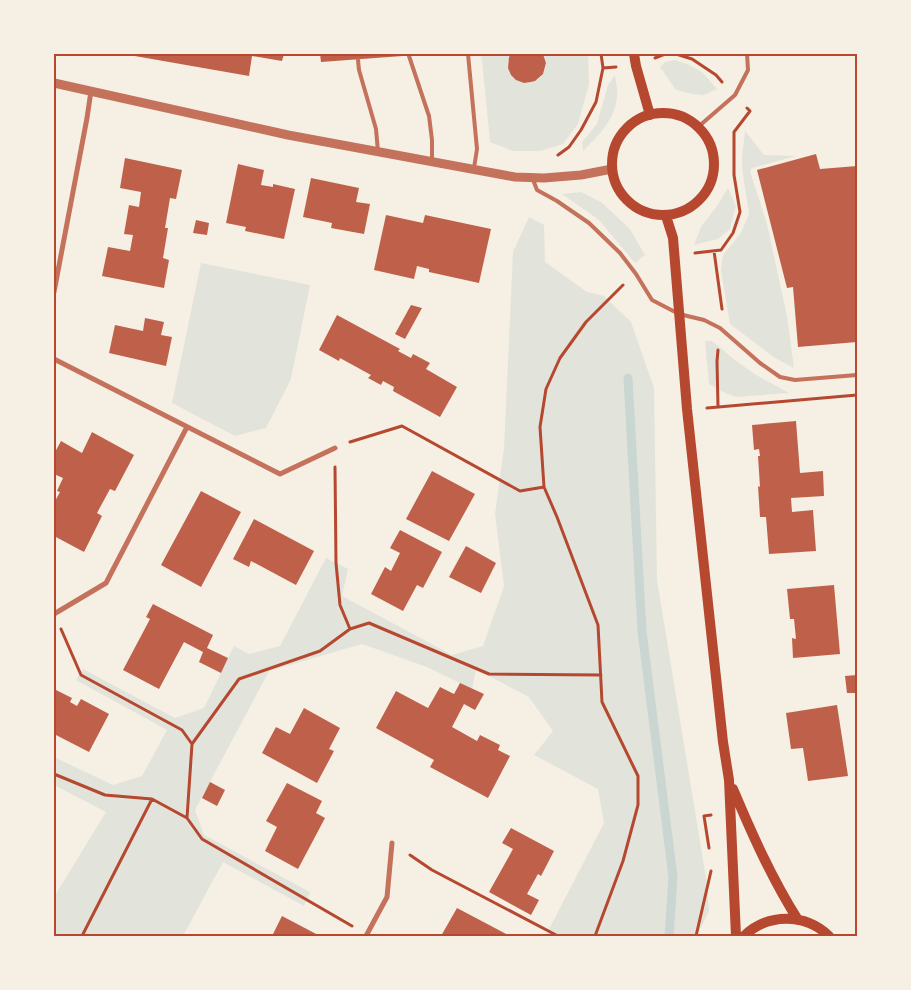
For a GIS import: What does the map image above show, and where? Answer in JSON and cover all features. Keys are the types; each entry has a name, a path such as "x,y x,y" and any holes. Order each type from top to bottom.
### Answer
{"main road":[{"path":"634,54 650,115"},
{"path":"663,113 676,115 698,127 707,138 712,150 714,163 713,176 701,199 690,208 666,216 640,211 621,194 615,182 612,157 620,135 639,119 663,113"},
{"path":"666,216 673,238 675,255 686,409 723,742 729,780 736,936"},
{"path":"729,780 764,858 798,920"},
{"path":"744,936 756,926 784,918 811,924 829,936"}],"street":[{"path":"54,83 288,135 515,177 544,178 581,175 612,169"},
{"path":"54,292 88,118 91,91"},
{"path":"54,359 280,474 334,448"},
{"path":"54,614 106,583 187,427"},
{"path":"367,935 388,897 392,843"}],"lane":[{"path":"468,54 477,149 474,169"},
{"path":"698,127 735,95 748,70 747,54"},
{"path":"409,56 429,116 432,162"},
{"path":"358,60 359,70 376,129 378,152"},
{"path":"532,177 537,190 589,223 620,253 652,300 679,314 704,320 720,328 760,363 780,377 795,380 857,375"}],"path":[{"path":"675,255 721,250 733,233 740,212 734,174 734,132 750,111 716,75 692,59 676,54"},
{"path":"556,157 569,148 596,102 603,68"},
{"path":"595,936 623,861 638,805 638,776 602,702 598,626 544,487 540,426 546,389 560,358 586,322 619,288 636,274"},
{"path":"686,409 857,396"},
{"path":"350,629 340,605 336,563 334,448 402,426 520,492 544,487"},
{"path":"54,614 81,675 182,730 192,744"},
{"path":"187,818 192,744 239,679 320,652 350,629 369,623 489,674 601,676"},
{"path":"54,774 105,795 152,799 187,818 202,839 367,935"},
{"path":"82,936 152,799"},
{"path":"392,843 432,870 558,936"}],"shaded area":[{"path":"480,54 511,54 508,62 509,71 518,80 527,83 539,78 545,70 546,61 543,54 588,54 589,84 578,124 563,144 540,151 513,151 490,142"},
{"path":"675,60 702,72 717,89 704,95 676,90 660,67 665,62"},
{"path":"615,75 617,95 613,114 594,140 583,151 582,142 597,124 608,85"},
{"path":"745,131 764,155 796,156 752,168 750,171 767,224 787,316 794,368 775,358 730,324 721,271 723,255 741,233 749,214 742,168"},
{"path":"728,188 736,206 730,229 718,239 694,245 701,227"},
{"path":"581,192 601,202 630,229 645,255 635,263 599,220 562,194"},
{"path":"529,217 544,225 545,262 587,292 604,296 631,322 654,388 657,580 707,884 709,911 699,931 694,936 546,935 604,823 598,789 534,755 553,731 529,697 476,669 472,689 427,667 362,644 269,671 195,810 204,835 310,892 304,906 223,862 183,936 54,936 54,897 106,812 54,785 54,757 113,785 142,776 167,730 76,680 83,669 175,718 204,708 234,646 249,654 280,646 326,558 348,569 342,596 452,655 483,646 504,586 495,514 504,448 513,252"},
{"path":"201,263 310,285 291,379 266,428 235,436 172,403"},
{"path":"705,341 712,341 756,375 789,393 736,397 709,384"}],"building":[{"path":"130,54 284,54 282,61 252,56 249,76"},
{"path":"320,54 416,54 416,55 321,62"},
{"path":"511,54 543,54 546,63 543,74 531,82 524,83 516,80 508,68"},
{"path":"816,154 820,169 857,166 857,342 798,347 793,287 787,288 757,170"},
{"path":"125,158 182,170 176,199 170,198 165,228 168,228 163,258 169,260 164,288 102,276 108,247 130,251 133,235 124,234 129,205 139,207 141,192 120,188"},
{"path":"238,164 264,170 261,185 273,187 273,184 295,189 284,239 245,231 246,227 226,223"},
{"path":"311,178 359,188 356,202 370,204 364,234 331,228 332,223 303,217"},
{"path":"386,215 423,223 425,215 491,229 479,283 429,272 429,269 417,266 414,279 374,270"},
{"path":"196,220 209,223 207,235 193,233"},
{"path":"411,305 422,308 405,339 395,334"},
{"path":"337,315 400,349 398,351 411,358 413,354 430,363 426,369 457,387 440,417 393,391 394,387 383,381 381,385 368,378 371,375 340,358 339,361 319,350"},
{"path":"145,318 164,322 161,335 172,337 166,366 109,353 115,325 143,331"},
{"path":"796,421 800,473 823,471 824,496 791,498 792,512 813,510 816,551 769,554 766,517 760,517 758,456 760,456 759,449 754,450 752,425"},
{"path":"92,432 134,455 115,491 110,489 97,513 102,516 84,552 54,536 54,503 60,492 57,491 63,478 54,474 54,454 61,441 82,453"},
{"path":"432,471 475,494 449,541 406,519"},
{"path":"201,491 241,512 201,587 161,565"},
{"path":"254,519 314,551 296,585 251,561 249,567 233,559"},
{"path":"400,530 442,552 423,588 417,585 403,611 371,594 385,567 391,571 400,553 390,548"},
{"path":"466,546 496,563 481,593 449,577"},
{"path":"834,585 840,654 793,658 792,638 796,639 794,619 790,619 787,589"},
{"path":"153,604 213,635 207,648 228,658 221,673 199,662 203,652 184,642 159,689 123,670 150,619 146,617"},
{"path":"857,675 857,693 847,693 845,676"},
{"path":"460,683 484,694 475,710 464,704 452,727 477,741 480,735 500,745 498,750 510,756 488,798 430,767 434,760 376,728 396,691 428,708 440,687 454,694"},
{"path":"54,689 72,698 70,702 77,706 81,699 109,714 89,752 54,734"},
{"path":"837,705 848,776 808,781 803,748 791,749 786,713"},
{"path":"304,708 340,728 329,749 334,751 317,783 262,753 276,727 290,734"},
{"path":"210,782 225,790 217,806 202,798"},
{"path":"287,783 322,801 316,813 325,818 298,869 265,851 277,827 266,821"},
{"path":"511,828 554,851 541,876 538,874 527,894 539,900 531,915 489,892 513,849 502,843"},
{"path":"457,908 510,936 441,936"},
{"path":"282,916 320,936 272,936"}],"waterway":[{"path":"628,378 642,631 673,877 669,936"}]}
